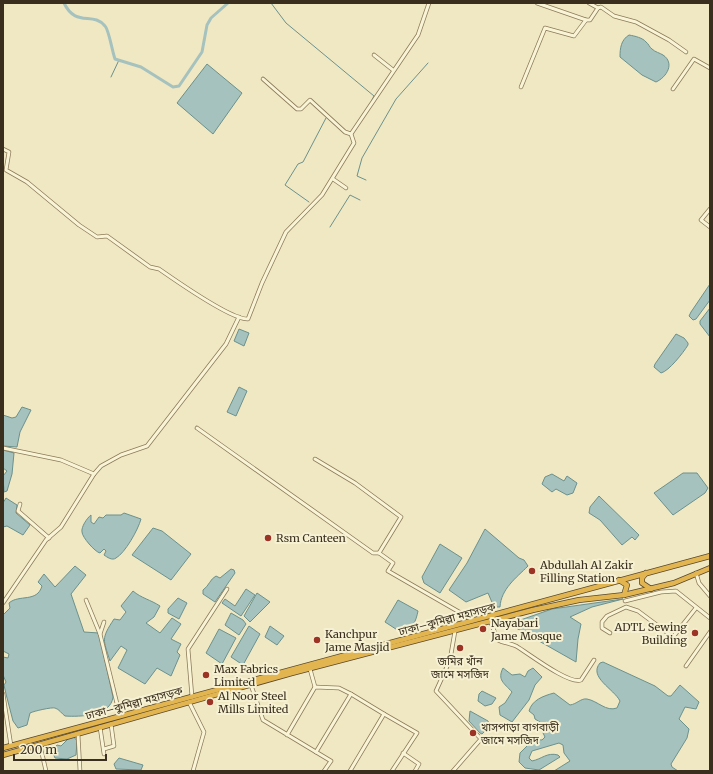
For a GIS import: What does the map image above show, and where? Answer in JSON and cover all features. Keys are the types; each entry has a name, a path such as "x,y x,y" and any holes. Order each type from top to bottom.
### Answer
{"highway":[{"name":"ঢাকা–কুমিল্লা মহাসড়ক","path":"3,748 291,672 710,556"},
{"name":"ঢাকা–কুমিল্লা মহাসড়ক","path":"3,755 251,685 291,672 310,669 579,600 624,595 651,589 674,583 710,568"},
{"path":"646,573 642,578 642,583 651,589"},
{"path":"619,580 624,582 627,586 624,595"}],"street":[{"path":"351,134 418,35 429,3"},
{"path":"537,3 586,20"},
{"path":"589,3 598,8 601,7 614,16 636,22 670,40 686,52"},
{"path":"521,88 545,28 574,36 586,20 590,20 598,8"},
{"path":"374,55 393,70"},
{"path":"673,89 694,59 710,68"},
{"path":"263,79 297,109 301,109 310,100 345,132 351,134"},
{"path":"3,149 9,152 6,170 27,182 79,225 97,237 107,236 150,267 160,269 187,287 239,317 248,319 262,283 286,232 322,195 333,179 354,143 351,134"},
{"path":"333,179 346,188"},
{"path":"710,209 701,220 710,227"},
{"path":"3,603 37,552 61,527 94,474 101,466 121,455 147,446 226,344 239,317"},
{"path":"197,428 373,553 379,553 393,563 388,571 474,621"},
{"path":"3,448 61,460 94,474"},
{"path":"315,459 355,483 401,517 379,553"},
{"path":"20,504 18,511 49,538"},
{"path":"696,573 699,583 710,596"},
{"path":"192,697 188,650 226,589"},
{"path":"625,601 661,592 676,592 710,618"},
{"path":"86,600 100,634 120,716"},
{"path":"610,633 602,628 602,622 607,616 626,606 638,611 673,637 696,608"},
{"path":"100,634 104,622"},
{"path":"490,622 498,640 513,645 542,664 575,680 582,680 594,660"},
{"path":"453,771 481,739 436,691 450,660 455,631"},
{"path":"686,666 710,632"},
{"path":"287,735 315,687 310,669"},
{"path":"251,685 263,720 331,761 324,771"},
{"path":"315,687 340,688 417,733 392,771"},
{"path":"3,694 11,746"},
{"path":"316,752 351,694"},
{"path":"189,702 204,732 193,771"},
{"path":"350,771 384,714"},
{"path":"104,749 114,746 111,724"},
{"path":"100,727 104,754"},
{"path":"78,734 80,771"},
{"path":"40,745 46,771"},
{"path":"403,753 419,764 415,771"}],"water":[{"path":"629,35 643,39 653,50 667,58 669,62 668,70 660,80 656,82 642,75 620,57 620,50 624,39"},
{"path":"207,64 242,93 213,134 177,103"},
{"path":"710,284 710,300 696,319 693,320 689,316"},
{"path":"710,308 710,337 700,324 700,321"},
{"path":"239,329 249,333 244,346 234,341"},
{"path":"676,334 684,338 688,345 672,365 661,373 654,367 655,364"},
{"path":"239,387 247,391 236,416 227,412"},
{"path":"22,407 31,410 20,432 17,447 3,446 3,415 12,418 16,417"},
{"path":"3,450 14,453 12,474 7,491 4,492 3,476 7,471 3,468"},
{"path":"683,473 697,473 708,488 705,493 673,515 654,493"},
{"path":"552,474 564,481 567,476 577,483 573,493 567,495 556,489 552,492 542,484 545,477"},
{"path":"599,496 639,535 635,540 632,537 622,545 600,520 589,513 590,507"},
{"path":"6,498 17,505 16,513 30,525 23,535 7,526 3,527 3,503"},
{"path":"124,513 141,519 127,546 120,555 114,559 111,559 104,555 106,551 104,549 100,553 86,541 82,528 86,520 91,515 91,522 94,524 99,517 103,518 106,515 121,515"},
{"path":"153,528 162,531 191,554 171,580 132,555"},
{"path":"485,529 519,558 524,560 528,566 506,589 500,607 494,607 488,593 466,602 449,590 467,563"},
{"path":"440,544 462,558 440,593 424,583 422,577"},
{"path":"75,566 86,575 71,594 84,632 99,633 113,697 111,703 101,712 79,716 65,716 55,708 35,711 30,713 27,725 18,728 13,721 4,685 6,682 3,675 3,657 8,658 9,654 3,651 3,615 10,608 9,603 13,600 36,595 40,591 42,586 38,582 44,574 55,587"},
{"path":"231,569 234,570 235,573 215,602 203,594 203,590 214,577 216,576 220,578"},
{"path":"246,589 255,595 241,616 222,603 225,599 235,606"},
{"path":"133,591 160,606 154,617 146,623 160,633 172,618 181,624 171,639 181,644 177,652 180,655 171,676 157,668 145,684 118,668 127,650 121,646 110,661 104,639 114,619 120,620 126,612 121,606"},
{"path":"257,593 270,602 250,622 244,616"},
{"path":"178,598 187,603 179,619 168,613 168,609"},
{"path":"623,599 592,607 570,617 581,624 576,662 509,624 552,609"},
{"path":"398,600 418,611 413,624 409,629 402,633 385,622"},
{"path":"231,613 243,620 246,624 239,635 225,625"},
{"path":"249,626 260,634 243,665 231,657"},
{"path":"270,626 284,636 277,645 265,637"},
{"path":"219,629 236,638 222,664 206,653"},
{"path":"603,662 655,686 668,696 671,696 680,685 699,702 696,709 685,707 679,719 689,729 687,738 671,764 672,767 678,771 554,771 570,761 564,753 563,745 559,743 532,751 529,758 532,761 551,754 558,755 560,757 539,770 525,768 519,762 520,753 534,739 542,740 545,737 542,731 543,724 535,719 534,715 529,711 530,707 538,699 554,693 570,705 583,699 587,699 609,709 617,708 620,701 617,696 603,683 597,673 597,668 600,663"},
{"path":"503,668 512,675 520,674 525,677 528,671 533,668 542,677 535,685 529,700 512,722 500,715 499,707 505,703 512,692 502,681 501,672"},
{"path":"482,691 496,698 492,704 485,706 478,701 479,694"},
{"path":"470,711 488,721 490,726 482,734 469,721"},
{"path":"70,737 74,737 77,741 76,755 67,759 55,758 52,751 57,745 61,746"},
{"path":"119,758 143,765 141,770 116,769 114,764"}],"waterway":[{"path":"64,3 69,11 74,15 95,20 105,26 115,59 141,67 173,87 179,86 202,52 207,25 211,18 228,3"},
{"path":"271,3 286,23 374,96 372,100"},
{"path":"111,77 119,60"},
{"path":"366,180 357,176 362,158 396,99 428,63"},
{"path":"309,202 285,185 298,164 303,162 326,118"},
{"path":"330,227 350,195 360,200"}],"place":[{"name":"Rsm Canteen","path":"268,538"},
{"name":"Abdullah Al Zakir Filling Station","path":"532,571"},
{"name":"Nayabari Jame Mosque","path":"483,629"},
{"name":"ADTL Sewing Building","path":"695,633"},
{"name":"Kanchpur Jame Masjid","path":"317,640"},
{"name":"জমির খাঁন জামে মসজিদ","path":"460,648"},
{"name":"Max Fabrics Limited","path":"206,675"},
{"name":"Al Noor Steel Mills Limited","path":"210,702"},
{"name":"খাসপাড়া বাগবাড়ী জামে মসজিদ","path":"473,733"}]}
